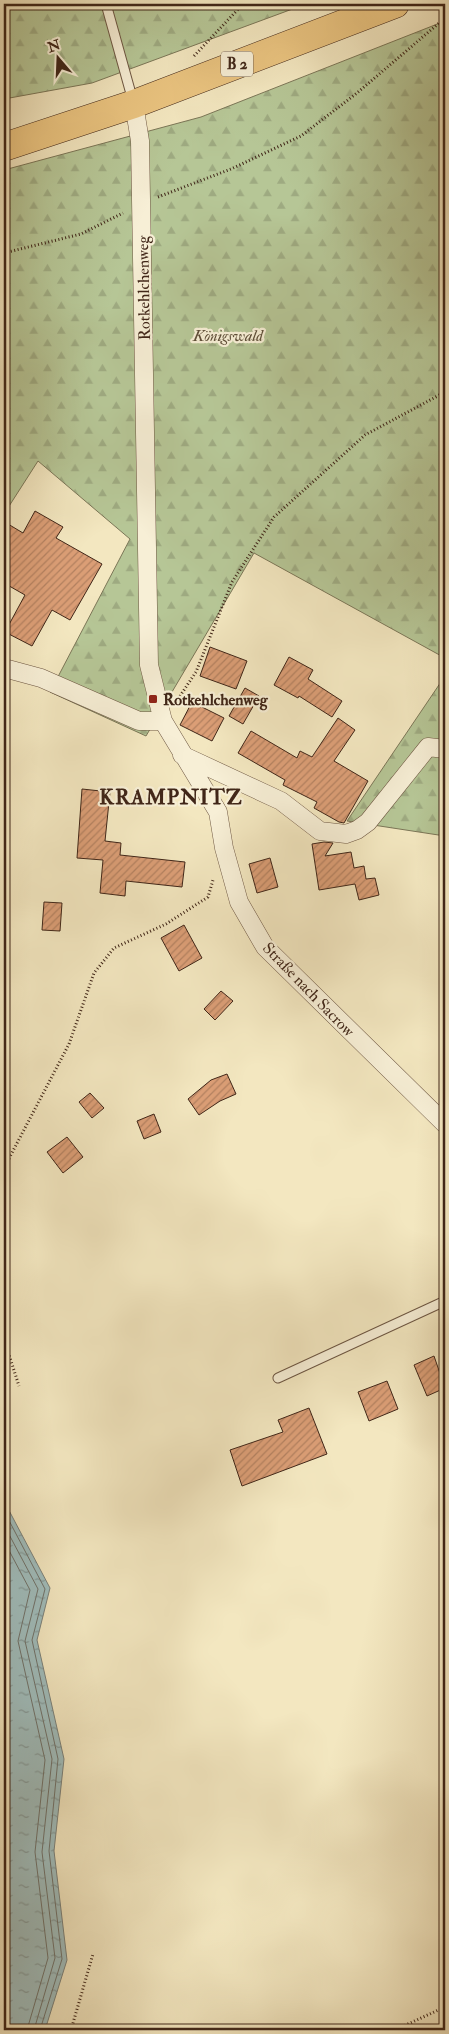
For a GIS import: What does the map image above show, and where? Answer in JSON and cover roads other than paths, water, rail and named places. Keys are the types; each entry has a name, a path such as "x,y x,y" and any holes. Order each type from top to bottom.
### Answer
{"main road":[{"name":"B 2","path":"4,148 134,104 395,4"}],"street":[{"name":"Rotkehlchenweg","path":"134,104 140,141 142,203 149,665 163,721"},
{"path":"4,668 41,678 138,721 163,721"},
{"name":"Straße nach Sacrow","path":"163,721 218,812 224,848 238,902 265,947 445,1124"},
{"path":"182,755 281,801 320,831 346,834 358,830 368,822 428,747 445,749"}],"lane":[{"path":"106,4 134,104"},
{"path":"278,1378 445,1301"}],"water":[{"path":"4,1501 50,1588 37,1640 64,1759 54,1851 67,1960 45,2030 4,2030"}],"place":[{"name":"Rotkehlchenweg","path":"153,699"}],"district":[{"name":"KRAMPNITZ","path":"171,797"}],"park label":[{"name":"Königswald","path":"228,335"}]}
